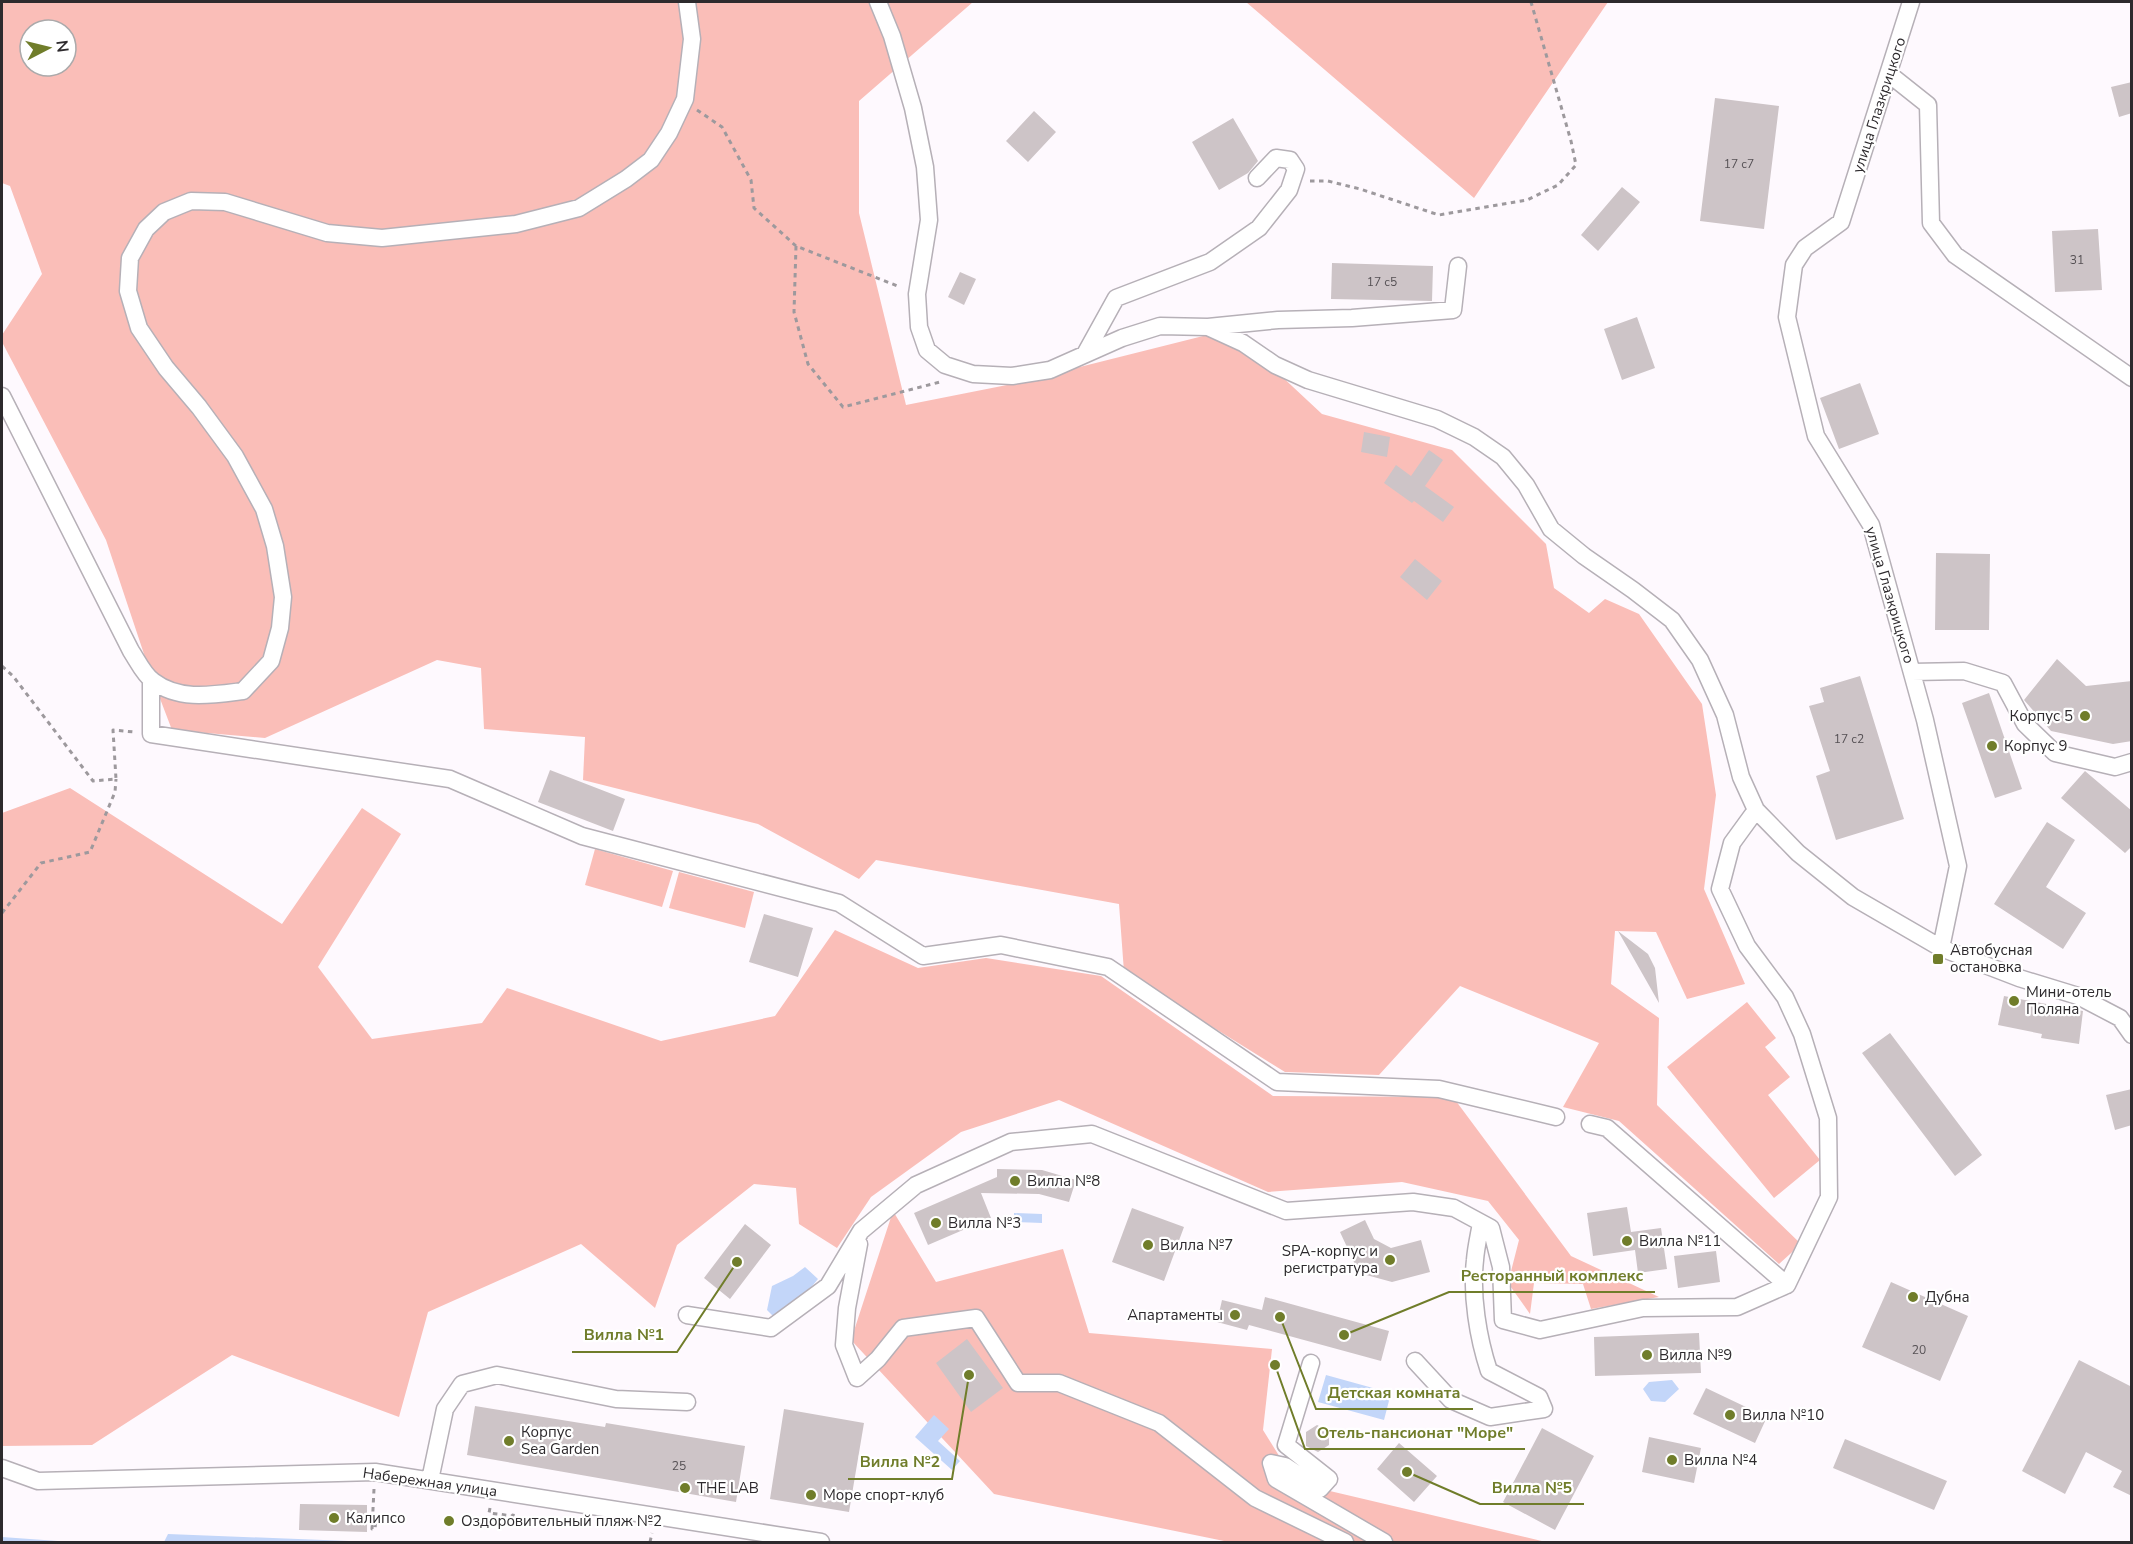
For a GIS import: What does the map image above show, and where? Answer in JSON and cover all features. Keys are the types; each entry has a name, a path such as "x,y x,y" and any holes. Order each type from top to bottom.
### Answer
{"street":[{"path":"2,396 131,651 151,681 174,692 204,696 243,692 271,661 280,628 283,597 275,546 264,509 235,456 199,407 166,368 139,328 128,291 130,258 146,229 164,212 190,201 225,202 327,232 382,238 516,224 579,208 626,179 651,160 669,133 685,99 692,39 687,2"},
{"path":"878,2 892,36 913,108 925,167 929,220 917,294 919,327 927,350 945,365 973,374 1012,376 1050,370 1122,338 1160,326 1208,327 1278,320 1352,318 1453,310 1458,266"},
{"name":"улица Глазкрицкого","path":"1911,2 1841,222 1805,248 1794,265 1787,317 1816,436 1871,525 1925,720 1958,866 1941,948"},
{"path":"1889,74 1928,105 1931,223 1955,255 2132,378"},
{"path":"1085,354 1116,298 1210,262 1259,228 1289,190 1296,169 1290,160 1276,158 1257,178"},
{"path":"1208,327 1243,343 1275,365 1308,380 1437,419 1474,437 1503,458 1526,485 1551,529 1672,620 1700,660 1721,706 1741,777 1756,810 1798,853 1853,897 1941,948 2019,978 2078,996 2120,1018 2132,1035"},
{"path":"1912,672 1964,671 2003,683 2025,724 2055,753 2115,767 2132,762"},
{"path":"151,681 151,734 450,779 582,836 839,903 923,956 1001,945 1108,968 1277,1082 1439,1089 1557,1117"},
{"path":"687,1315 771,1328 828,1286 861,1231 916,1185 1011,1142 1092,1134 1286,1211 1413,1202 1454,1208 1491,1228 1501,1267 1503,1320 1540,1330 1644,1308 1737,1307 1787,1285 1829,1197 1828,1118 1802,1034 1785,997 1747,946 1720,889 1732,843 1756,810"},
{"path":"1590,1124 1607,1128 1787,1285"},
{"path":"1415,1361 1451,1400 1490,1417 1544,1409 1539,1397 1489,1371 1481,1346 1476,1307 1475,1261 1481,1223"},
{"path":"861,1231 847,1308 844,1345 857,1378 878,1359 903,1328 976,1318 1018,1383 1059,1383 1159,1423 1255,1498 1345,1542"},
{"path":"1311,1363 1286,1445 1329,1479 1320,1489 1285,1467 1271,1464 1276,1479 1384,1542"},
{"path":"430,1480 445,1409 462,1384 497,1375 616,1399 687,1402"},
{"name":"Набережная улица","path":"2,1468 38,1481 375,1472 821,1542"},
{"path":"2,1477 38,1481"}],"path":[{"path":"1329,181 1439,214 1527,200 1558,185 1576,165 1531,2"},
{"path":"685,99 722,127 751,180 754,208 796,246 917,294"},
{"path":"796,246 794,312 808,364 843,406 941,382"},
{"path":"2,666 13,676 93,781 116,779"},
{"path":"2,913 41,863 90,852 115,792 113,730 151,734"},
{"path":"375,1472 372,1529 375,1529 376,1517"}],"shaded area":[{"path":"2,2 973,2 859,101 859,213 906,405 1012,384 1231,329 1322,414 1452,450 1546,544 1554,588 1589,613 1605,599 1639,614 1702,704 1716,795 1704,889 1745,984 1687,999 1656,932 1615,931 1611,984 1659,1018 1657,1105 1801,1244 1779,1264 1619,1121 1563,1107 1599,1043 1460,986 1379,1075 1285,1072 1124,972 1119,904 876,860 859,879 758,824 583,780 585,737 484,729 481,668 437,660 265,738 172,730 106,540 2,342 2,335 42,274 10,186 2,183"},
{"path":"1246,2 1608,2 1474,198"},
{"path":"70,788 282,924 362,808 401,834 318,967 372,1039 482,1023 507,988 661,1041 775,1016 835,930 918,968 986,958 1101,976 1273,1096 1453,1097 1571,1256 1659,1297 1591,1309 1583,1284 1534,1283 1530,1314 1508,1283 1519,1240 1488,1201 1402,1182 1268,1192 1059,1100 961,1132 871,1197 837,1248 799,1224 796,1188 754,1184 677,1245 655,1308 581,1244 428,1312 399,1417 232,1355 92,1445 2,1446 2,813"},
{"path":"595,849 673,871 662,907 585,885"},
{"path":"679,872 754,892 745,928 669,908"},
{"path":"1747,1002 1776,1038 1765,1047 1790,1077 1768,1095 1820,1160 1774,1198 1667,1067"},
{"path":"893,1211 936,1282 1063,1249 1089,1333 1272,1349 1263,1430 1296,1483 1546,1542 1229,1542 994,1494 851,1340"}],"water":[{"path":"1014,1213 1042,1214 1042,1223 1014,1222"},
{"path":"805,1267 818,1279 789,1314 774,1317 767,1310 772,1286 793,1276"},
{"path":"1326,1375 1391,1393 1384,1420 1318,1402"},
{"path":"1672,1380 1679,1389 1665,1402 1651,1401 1643,1389 1649,1382"},
{"path":"934,1415 949,1429 938,1441 960,1461 952,1470 915,1437"},
{"path":"168,1534 374,1542 164,1542"},
{"path":"2,1537 58,1541 59,1542 2,1542"}],"building":[{"path":"2132,82 2132,113 2119,117 2111,87"},
{"path":"1715,98 1779,106 1764,229 1700,221"},
{"path":"1034,111 1056,132 1028,162 1006,141"},
{"path":"1233,118 1258,161 1248,173 1219,190 1192,142"},
{"path":"1622,187 1640,202 1598,251 1581,235"},
{"path":"2098,229 2102,290 2055,292 2052,231"},
{"path":"1332,263 1433,266 1432,301 1331,299"},
{"path":"960,272 976,279 964,305 948,297"},
{"path":"1637,317 1655,368 1622,380 1604,329"},
{"path":"1860,383 1879,434 1839,449 1820,398"},
{"path":"1364,432 1390,437 1387,457 1361,452"},
{"path":"1429,450 1443,460 1425,486 1454,507 1443,522 1384,483 1396,465 1411,476"},
{"path":"1936,553 1990,554 1989,630 1935,630"},
{"path":"1415,559 1442,581 1427,600 1400,577"},
{"name":"Корпус 5","path":"2057,659 2086,686 2132,681 2132,741 2113,744 2051,731 2024,700"},
{"path":"1860,676 1904,819 1836,840 1816,776 1830,771 1809,706 1824,702 1820,688"},
{"name":"Корпус 9","path":"1989,693 2022,789 1995,798 1962,703"},
{"path":"550,770 625,799 613,831 538,802"},
{"path":"2085,771 2132,811 2132,846 2125,853 2061,798"},
{"path":"2047,822 2075,840 2046,887 2086,913 2063,949 1994,904"},
{"path":"764,914 813,928 798,977 749,962"},
{"path":"1618,931 1648,954 1655,968 1659,1003"},
{"path":"2004,996 2083,1011 2079,1044 2041,1038 2042,1034 1998,1025"},
{"path":"1890,1033 1982,1155 1955,1176 1862,1053"},
{"path":"2132,1089 2132,1125 2115,1130 2106,1095"},
{"path":"997,1169 1042,1170 1076,1180 1069,1202 1039,1194 981,1193 991,1218 928,1245 914,1213 997,1177"},
{"name":"Вилла №11","path":"1627,1207 1631,1232 1661,1228 1667,1269 1638,1273 1635,1250 1593,1256 1587,1213"},
{"name":"Вилла №7","path":"1132,1208 1184,1227 1164,1281 1112,1262"},
{"name":"SPA-корпус и регистратура","path":"1365,1220 1374,1239 1391,1248 1421,1240 1430,1272 1392,1282 1359,1273 1340,1232"},
{"path":"745,1224 771,1245 730,1299 704,1278"},
{"path":"1716,1251 1720,1282 1678,1288 1674,1256"},
{"path":"1891,1282 1968,1316 1940,1381 1862,1347"},
{"path":"1265,1297 1389,1331 1381,1361 1249,1325 1247,1330 1217,1322 1222,1300 1262,1310"},
{"name":"Вилла №9","path":"1699,1333 1701,1373 1595,1376 1594,1337"},
{"path":"967,1339 1003,1388 971,1412 936,1363"},
{"path":"2079,1360 2132,1387 2132,1496 2113,1487 2122,1471 2086,1452 2065,1494 2022,1471"},
{"name":"Вилла №10","path":"1706,1388 1767,1417 1755,1443 1693,1414"},
{"path":"475,1406 605,1427 606,1423 745,1446 736,1502 467,1455"},
{"path":"784,1409 864,1423 849,1512 770,1499"},
{"path":"1317,1425 1329,1431 1329,1445 1318,1452 1306,1446 1306,1432"},
{"path":"1542,1428 1594,1456 1555,1530 1503,1502"},
{"name":"Вилла №4","path":"1649,1437 1701,1448 1694,1483 1642,1472"},
{"path":"1845,1439 1947,1481 1934,1510 1833,1468"},
{"path":"1399,1443 1437,1476 1414,1502 1377,1469"},
{"path":"300,1504 367,1505 367,1532 299,1530"}],"place":[{"name":"Корпус 5","path":"2085,716"},
{"name":"Корпус 9","path":"1992,746"},
{"name":"Автобусная остановка","path":"1938,959"},
{"name":"Мини-отель Поляна","path":"2014,1001"},
{"name":"Вилла №8","path":"1015,1181"},
{"name":"Вилла №3","path":"936,1223"},
{"name":"Вилла №11","path":"1627,1241"},
{"name":"Вилла №7","path":"1148,1245"},
{"name":"SPA-корпус и регистратура","path":"1390,1260"},
{"name":"Вилла №1","path":"737,1262"},
{"name":"Дубна","path":"1913,1297"},
{"name":"Апартаменты","path":"1235,1315"},
{"name":"Детская комната","path":"1280,1317"},
{"name":"Ресторанный комплекс","path":"1344,1335"},
{"name":"Вилла №9","path":"1647,1355"},
{"name":"Отель-пансионат \"Море\"","path":"1275,1365"},
{"name":"Вилла №2","path":"969,1375"},
{"name":"Вилла №10","path":"1730,1415"},
{"name":"Корпус Sea Garden","path":"509,1441"},
{"name":"Вилла №4","path":"1672,1460"},
{"name":"Вилла №5","path":"1407,1472"},
{"name":"THE LAB","path":"685,1488"},
{"name":"Море спорт-клуб","path":"811,1495"},
{"name":"Калипсо","path":"334,1518"},
{"name":"Оздоровительный пляж №2","path":"449,1521"}]}
